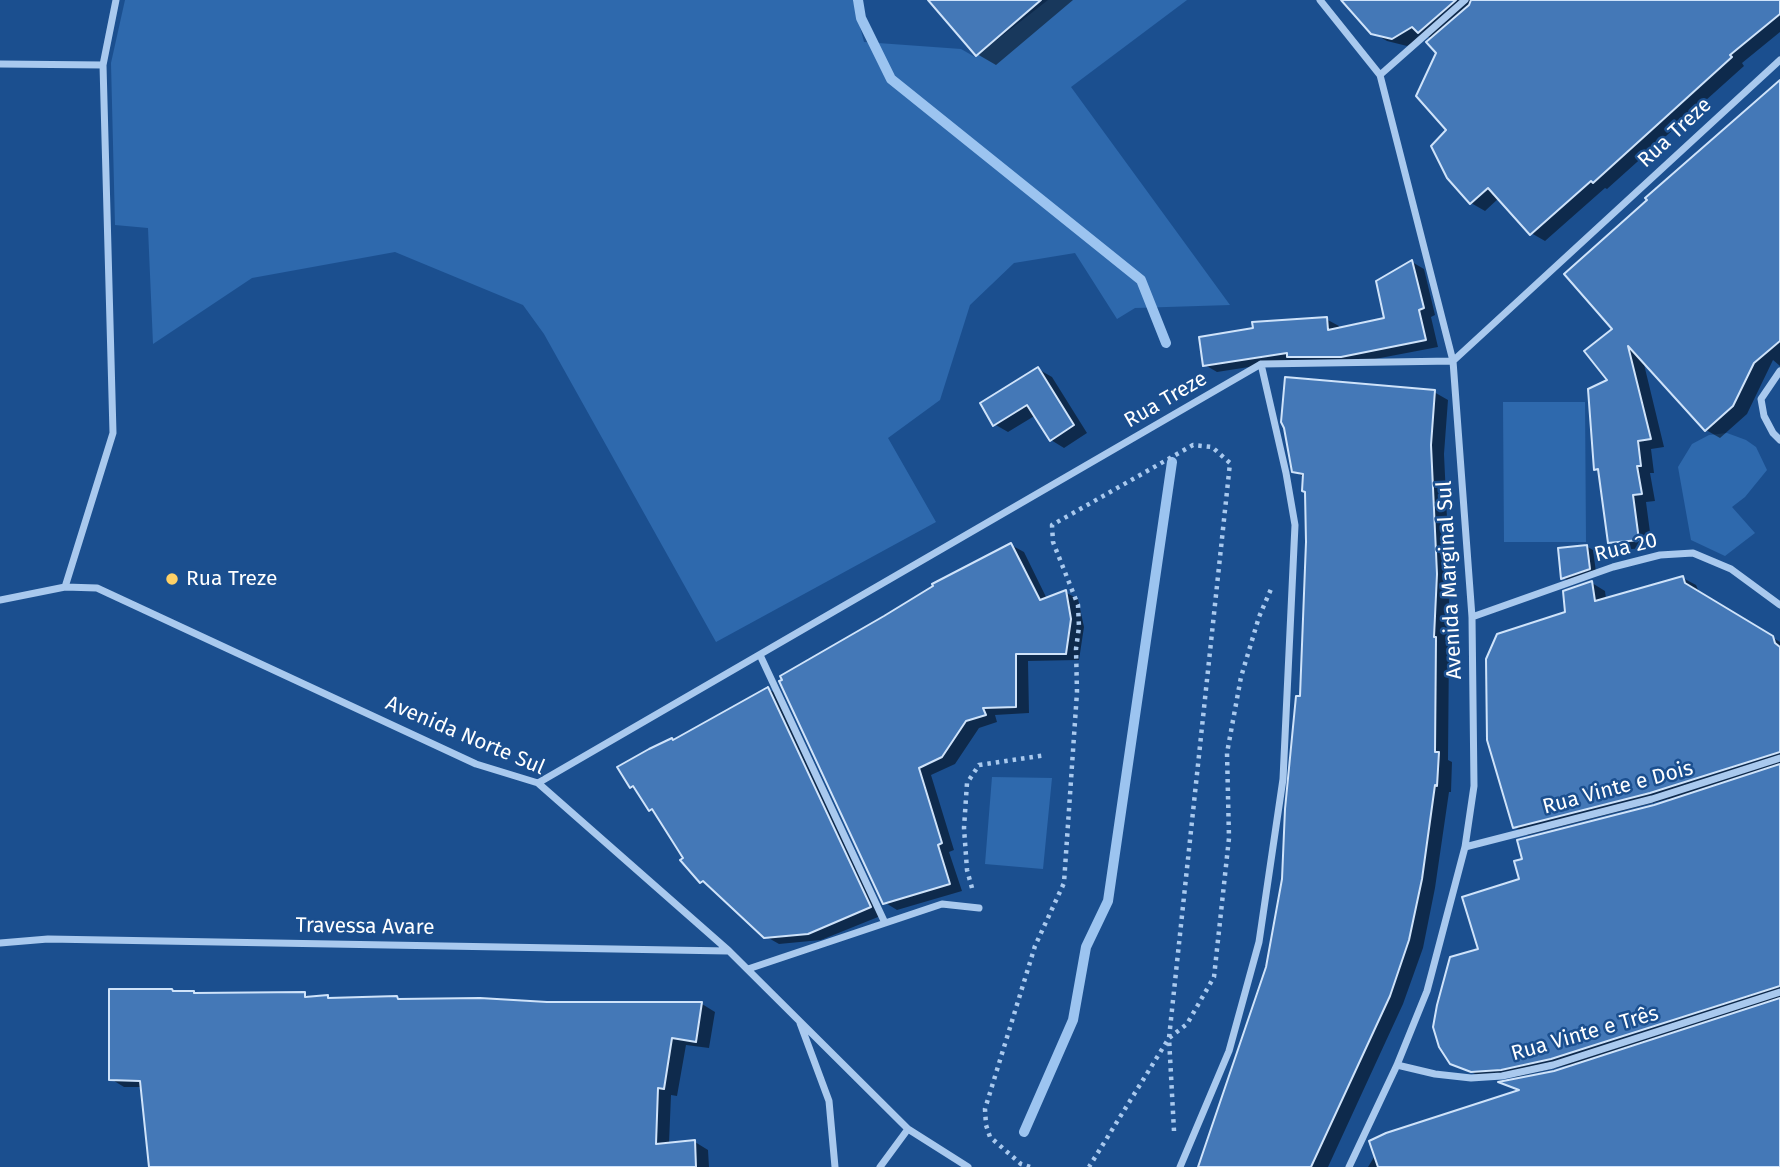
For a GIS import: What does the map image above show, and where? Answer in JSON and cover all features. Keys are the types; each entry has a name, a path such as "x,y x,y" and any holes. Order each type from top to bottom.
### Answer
{"street":[{"path":"65,587 113,433 103,65 116,0"},
{"name":"Avenida Marginal Sul","path":"1320,0 1380,75 1453,361 1472,617 1474,786 1465,847 1427,991 1349,1167"},
{"path":"1380,75 1465,0"},
{"name":"Rua Treze","path":"538,783 1261,365 1453,361 1780,60"},
{"path":"0,64 103,65"},
{"path":"1181,1167 1229,1051 1259,942 1283,779 1295,525 1281,448 1261,365"},
{"path":"1780,371 1761,399 1764,416 1780,440"},
{"name":"Rua 20","path":"1472,617 1613,567 1660,555 1693,553 1731,569 1780,605"},
{"name":"Avenida Norte Sul","path":"0,600 65,587 97,588 476,764 538,783 729,951 908,1129 968,1167"},
{"path":"760,655 885,923"},
{"name":"Rua Vinte e Dois","path":"1465,847 1652,799 1780,758"},
{"path":"748,969 942,904 979,908"},
{"name":"Travessa Avare","path":"0,943 48,940 729,951"},
{"name":"Rua Vinte e Três","path":"1396,1065 1471,1078 1502,1076 1553,1065 1780,992"},
{"path":"799,1019 829,1101 835,1167"},
{"path":"880,1167 908,1129"}],"path":[{"path":"1030,1167 1021,1164 990,1137 985,1109 1035,946 1064,883 1079,627 1078,605 1053,542 1052,525 1193,445 1212,447 1230,463 1169,1038 1174,1141"},
{"path":"1089,1167 1169,1038 1187,1024 1214,977 1229,838 1227,753 1241,677 1259,617 1274,583"},
{"path":"979,908 967,870 964,828 967,783 979,765 1046,755"}],"shaded area":[{"path":"125,0 853,0 864,42 961,49 975,57 1048,0 1187,0 1071,87 1230,305 1135,308 1117,319 1075,253 1014,263 970,305 940,400 888,438 936,522 716,642 544,334 523,305 395,252 252,278 153,344 148,228 115,225 111,63"},
{"path":"1503,402 1585,402 1586,542 1504,542"},
{"path":"1727,433 1756,447 1767,470 1745,497 1732,507 1755,533 1725,556 1691,540 1678,467 1692,444 1709,435"},
{"path":"992,777 1052,778 1043,869 985,864"}],"building":[{"path":"928,0 1041,0 976,56"},
{"path":"1341,0 1456,0 1418,33 1412,27 1392,39 1371,34"},
{"path":"1471,0 1780,0 1780,14 1730,55 1732,57 1593,183 1591,181 1530,235 1488,188 1470,204 1447,178 1431,146 1446,130 1416,96 1436,53 1426,42 1469,5"},
{"path":"1780,80 1780,341 1754,363 1733,406 1705,431 1628,346 1651,439 1638,441 1641,466 1637,466 1642,494 1633,495 1639,540 1608,543 1598,469 1594,470 1588,389 1607,380 1584,351 1612,329 1564,274 1647,200 1645,198"},
{"path":"1412,260 1424,308 1419,310 1426,340 1341,357 1287,357 1287,353 1203,366 1199,337 1253,328 1252,322 1327,317 1328,330 1384,318 1376,281"},
{"path":"1038,367 1074,425 1050,441 1027,405 993,426 980,403"},
{"path":"1285,377 1435,390 1431,445 1437,574 1434,637 1435,752 1439,752 1437,786 1435,785 1422,879 1409,940 1390,996 1311,1167 1198,1167 1266,967 1282,879 1285,809 1296,696 1300,696 1306,542 1303,474 1292,472 1281,422"},
{"path":"1011,543 1040,600 1066,590 1071,619 1066,654 1016,654 1016,707 983,708 986,715 966,721 942,757 919,768 942,843 938,845 950,884 883,904 779,681 782,680 780,676 884,616 933,586 932,584"},
{"path":"1587,545 1590,569 1561,579 1558,548"},
{"path":"1683,576 1685,583 1773,636 1780,647 1780,752 1650,793 1513,828 1487,740 1486,659 1497,634 1565,612 1563,591 1592,581 1595,601"},
{"path":"768,687 871,907 808,934 764,938 703,881 700,883 680,860 683,858 652,809 649,811 617,767 649,749 672,738 673,740"},
{"path":"1780,764 1780,986 1551,1059 1501,1070 1471,1072 1450,1064 1439,1047 1433,1027 1437,1005 1450,957 1478,949 1462,897 1519,879 1514,861 1522,859 1517,840 1654,805"},
{"path":"109,989 172,989 194,993 305,992 305,997 328,995 328,998 397,996 398,999 480,998 547,1002 702,1002 696,1042 672,1038 664,1089 658,1088 656,1144 695,1140 696,1167 149,1167 140,1081 109,1080"},
{"path":"1780,998 1780,1167 1378,1167 1369,1141 1386,1133 1519,1090 1498,1082 1554,1071"}],"waterway":[{"path":"858,0 861,18 891,79 1141,280 1166,343"},
{"path":"1024,1132 1073,1020 1086,947 1108,901 1172,462"}],"place":[{"name":"Rua Treze","path":"172,579"}]}
